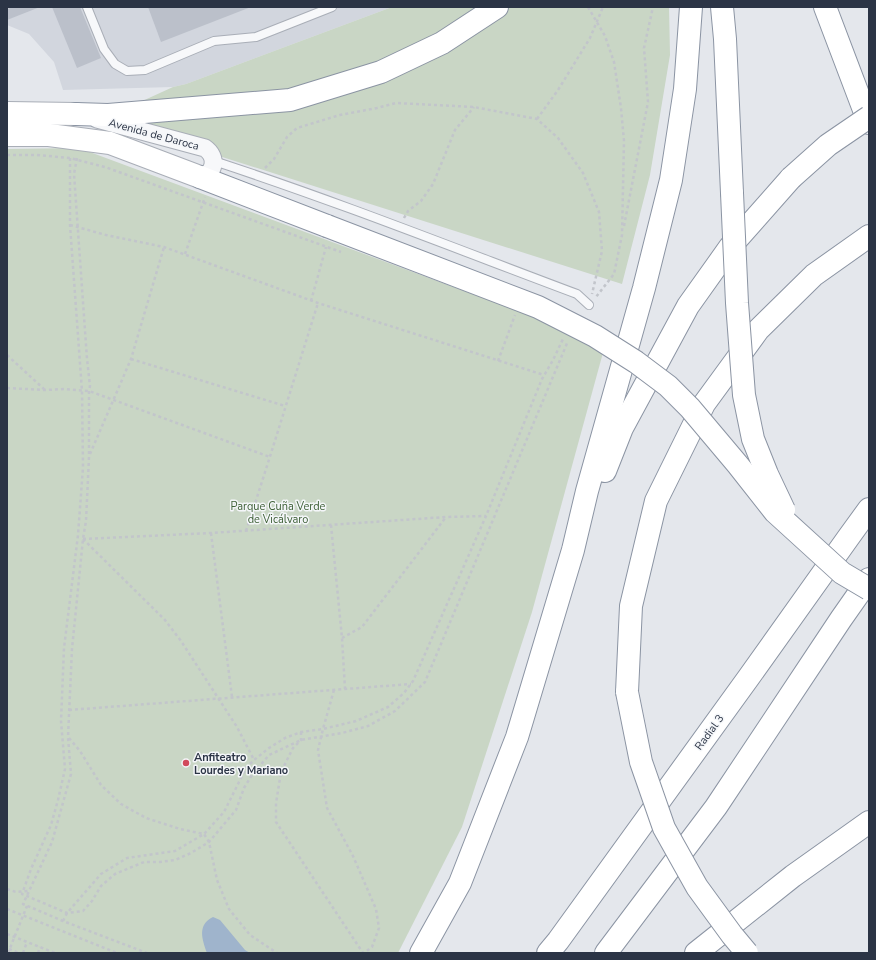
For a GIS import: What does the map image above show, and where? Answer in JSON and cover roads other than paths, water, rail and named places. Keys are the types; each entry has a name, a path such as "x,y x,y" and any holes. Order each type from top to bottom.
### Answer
{"main road":[{"path":"76,114 108,115 290,100 381,72 442,43 497,7"},
{"path":"421,953 460,882 517,737 572,550 587,490 642,295 671,180 685,89 691,7"},
{"path":"722,7 725,39 737,303 744,395 753,439 767,474 782,508 806,540"},
{"path":"825,7 869,123"},
{"name":"Avenida de Daroca","path":"7,113 76,114"},
{"path":"572,550 622,428 688,306 730,247 791,178 828,145 869,117"},
{"name":"Avenida de Daroca","path":"7,135 49,135 110,142 206,178"},
{"path":"206,178 327,237 538,307 595,336 636,362 668,386 690,408 738,465 774,512 842,573 869,589"},
{"path":"747,953 732,936 697,887 664,828 641,762 627,692 631,606 656,501 704,404 758,330 814,275 869,236"},
{"name":"Radial 3","path":"548,953 869,509"},
{"path":"606,953 716,807 841,619 869,580"},
{"path":"696,953 793,876 869,822"}],"street":[{"name":"Avenida de Daroca","path":"76,114 205,148 211,153 206,178"}],"lane":[{"path":"87,7 104,49 115,64 127,71 145,70 214,41 256,37 332,7"},
{"path":"206,178 259,176 577,294 589,305"}],"water":[{"path":"213,917 220,920 245,950 250,953 207,953 202,938 202,933 205,924"}],"place":[{"name":"Anfiteatro Lourdes y Mariano","path":"186,763"}],"park label":[{"name":"Parque Cuña Verde de Vicálvaro","path":"278,512"}]}
